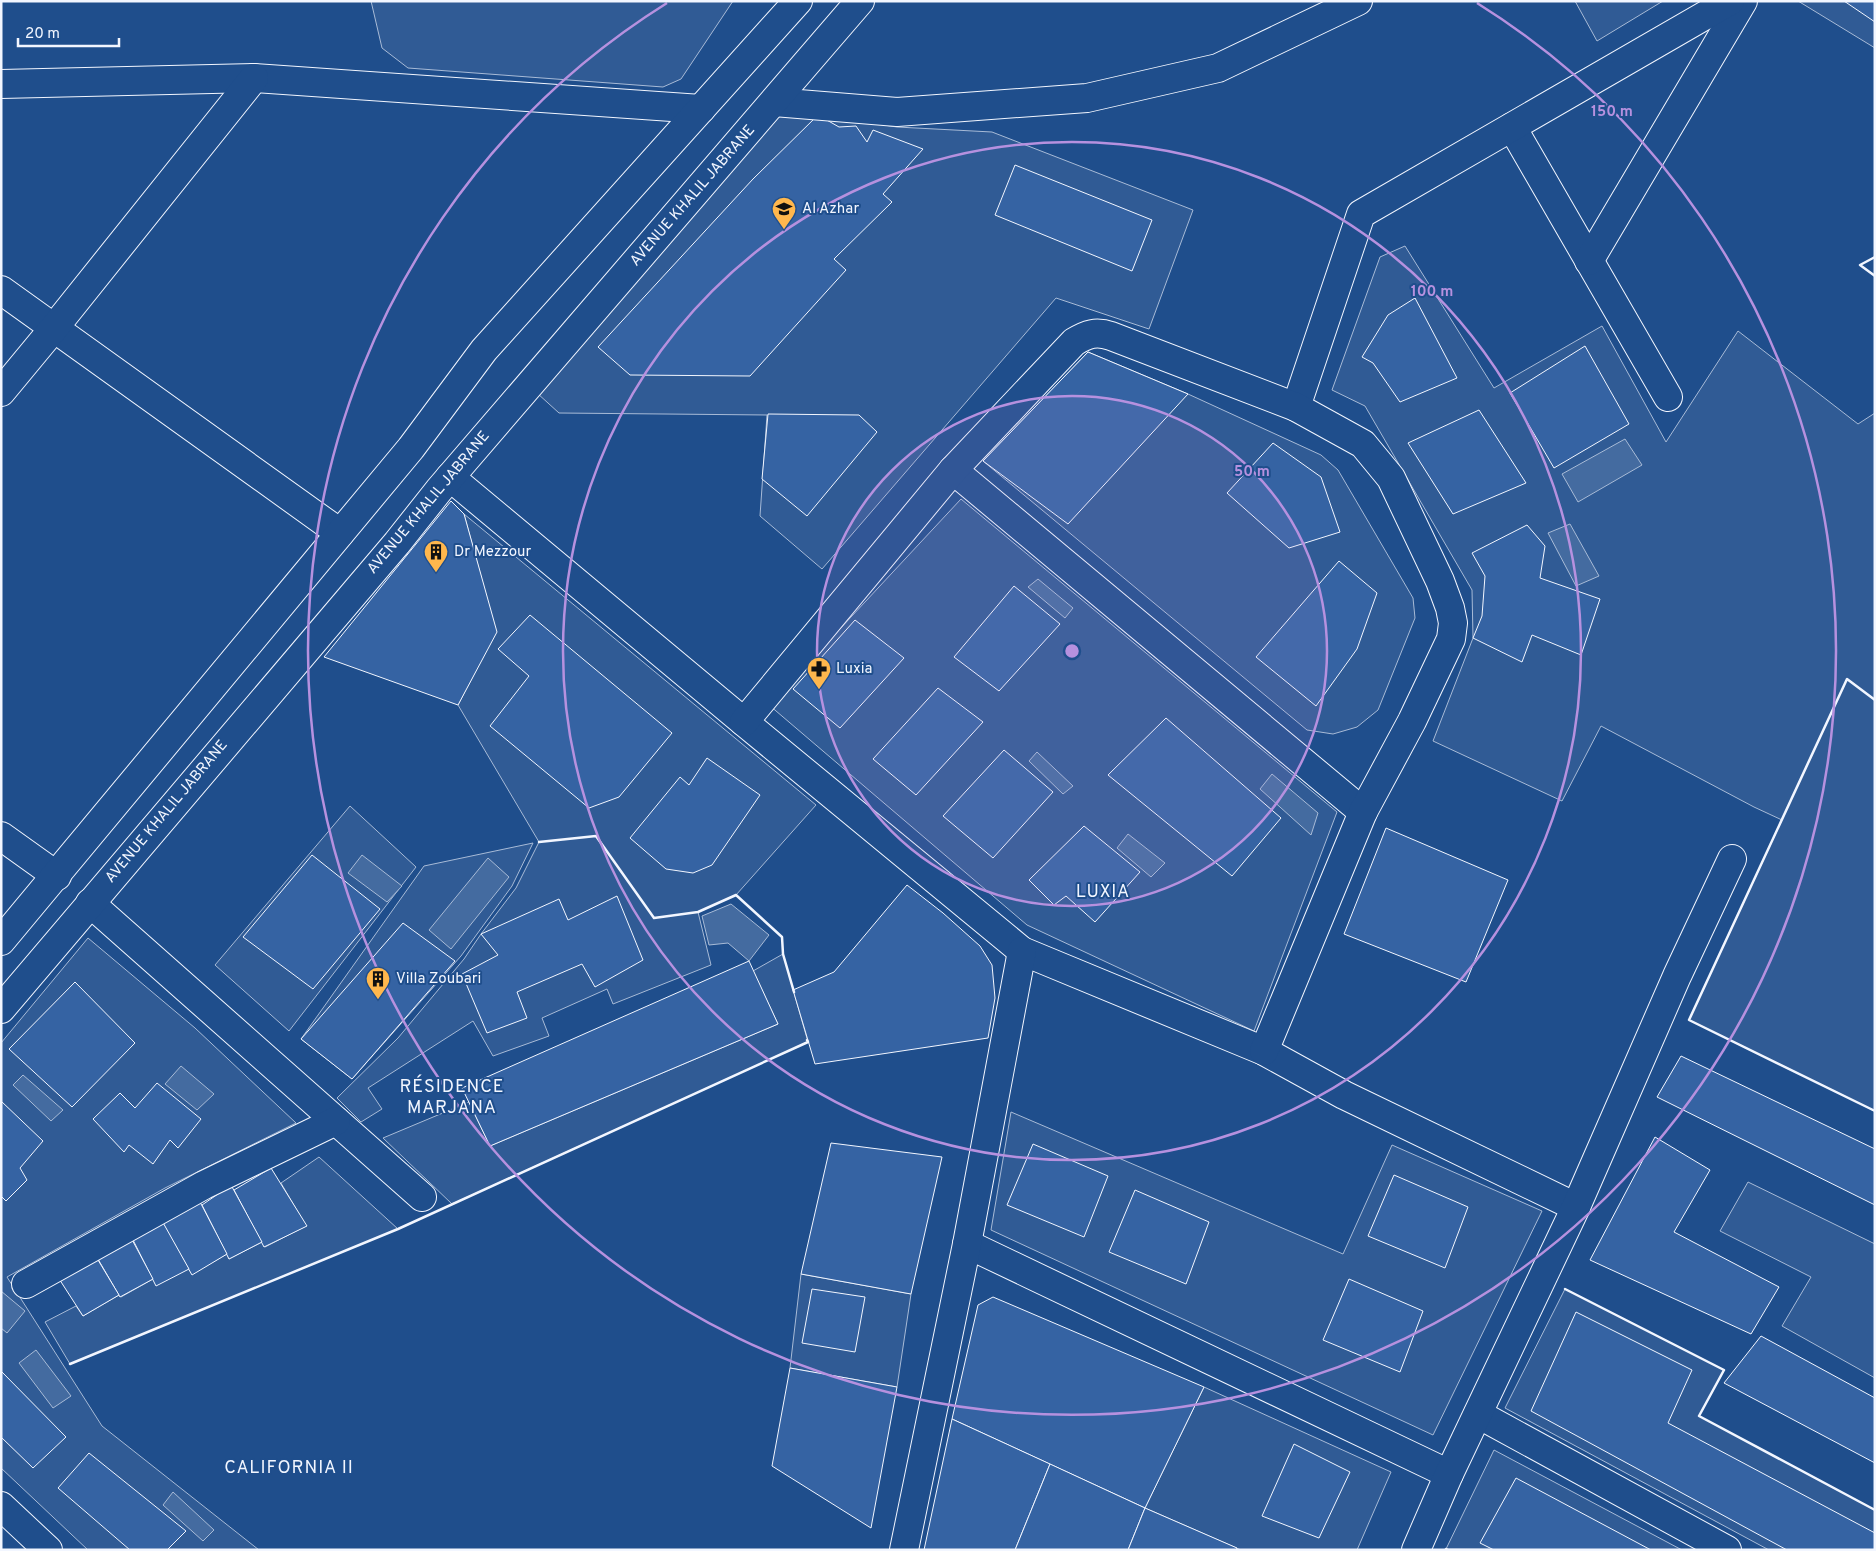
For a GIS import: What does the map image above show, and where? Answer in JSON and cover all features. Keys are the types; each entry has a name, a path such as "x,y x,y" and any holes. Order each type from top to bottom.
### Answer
{"street":[{"path":"1,941 411,448 484,350 798,1"},
{"name":"AVENUE KHALIL JABRANE","path":"1,1008 391,550 418,514 860,1"},
{"path":"774,102 897,112 1087,98 1218,68 1358,1"},
{"path":"1296,407 1361,214 1730,1"},
{"path":"1589,261 1742,1"},
{"path":"1,84 254,78 701,109"},
{"path":"1,392 254,78"},
{"path":"1512,127 1668,397"},
{"path":"1,290 340,533"},
{"path":"744,722 954,470 1074,342 1087,334 1100,332 1296,407 1363,444 1391,478 1440,581 1452,616 1451,639 1412,721 1363,812 1264,1051"},
{"path":"954,470 1363,812"},
{"path":"450,477 1022,952 1264,1051 1344,1095 1576,1207"},
{"path":"1,836 57,876"},
{"path":"1416,1550 1449,1474 1576,1207 1676,976 1732,859"},
{"path":"90,903 422,1197"},
{"path":"904,1550 967,1244 1022,952"},
{"path":"26,1284 204,1185 336,1122"},
{"path":"967,1244 1449,1474"},
{"path":"1478,1414 1727,1550"},
{"path":"1,1506 48,1550"}],"shaded area":[{"path":"371,1 733,1 681,79 663,87 408,68 382,48"},
{"path":"1575,1 1663,1 1597,41"},
{"path":"1798,1 1875,1 1875,48"},
{"path":"775,115 818,115 897,127 992,132 1193,210 1149,329 1056,298 822,569 760,516 767,415 559,413 537,393"},
{"path":"1405,246 1494,388 1602,326 1666,442 1738,331 1858,424 1875,413 1875,1111 1689,1020 1782,820 1601,726 1562,801 1433,741 1473,638 1472,590 1365,406 1332,390 1380,257"},
{"path":"1088,352 1188,394 1321,455 1338,470 1413,598 1415,618 1378,710 1357,727 1333,734 1307,730 983,461"},
{"path":"1625,439 1642,465 1578,502 1562,474"},
{"path":"961,499 1337,812 1254,1031 1027,925 769,705"},
{"path":"464,514 816,805 736,895 698,912 711,965 613,1004 607,989 542,1018 549,1036 493,1056 473,1021 368,1088 382,1109 361,1122 337,1098 398,1038 464,959 516,888 539,842 458,705 496,632"},
{"path":"1570,524 1599,576 1576,586 1548,533"},
{"path":"1038,579 1073,608 1065,618 1028,587"},
{"path":"1037,752 1073,786 1063,794 1029,761"},
{"path":"1272,774 1318,813 1311,835 1260,789"},
{"path":"350,806 416,867 289,1031 215,965"},
{"path":"1128,834 1165,863 1151,877 1117,848"},
{"path":"533,843 512,886 461,956 352,1079 301,1039 424,866"},
{"path":"362,855 402,886 387,902 348,873"},
{"path":"488,858 509,877 451,949 429,930"},
{"path":"731,904 769,935 749,961 728,943 709,945 702,916"},
{"path":"88,938 195,1028 296,1123 165,1188 7,1277 102,1426 259,1550 88,1550 1,1468 1,1043"},
{"path":"783,954 808,1042 452,1204 383,1138 469,1102 490,1146 778,1024 753,971"},
{"path":"181,1066 214,1094 197,1110 165,1084"},
{"path":"23,1075 63,1110 51,1121 13,1085"},
{"path":"1011,1112 1343,1254 1392,1145 1542,1211 1433,1435 991,1230"},
{"path":"319,1157 398,1229 70,1364 45,1322 76,1306 83,1316 119,1295 121,1297 153,1279 189,1269 192,1274 227,1254 229,1259 262,1242 265,1247 306,1226 281,1183"},
{"path":"1748,1182 1875,1244 1875,1378 1782,1326 1811,1277 1720,1231"},
{"path":"801,1274 911,1294 897,1387 790,1368"},
{"path":"1565,1289 1724,1370 1699,1416 1875,1510 1875,1550 1769,1550 1505,1408"},
{"path":"1,1291 25,1311 7,1333 1,1328"},
{"path":"36,1350 71,1396 53,1408 19,1363"},
{"path":"1204,1387 1391,1472 1357,1550 1241,1550 1145,1508"},
{"path":"1494,1450 1682,1550 1446,1549"},
{"path":"173,1492 214,1530 203,1541 163,1505"}],"building":[{"path":"1844,1 1875,1 1875,22"},
{"name":"Al Azhar","path":"818,115 839,127 856,126 867,142 873,130 923,149 883,194 892,202 834,259 846,270 750,376 630,375 598,347 753,179"},
{"path":"1015,165 1152,220 1132,271 995,215"},
{"path":"1415,298 1457,378 1400,402 1373,363 1362,357 1388,315"},
{"path":"1585,346 1629,424 1554,468 1510,393"},
{"path":"1088,352 1188,394 1068,524 983,461"},
{"path":"1479,410 1526,483 1453,514 1408,443"},
{"path":"768,414 859,415 877,432 807,516 762,479"},
{"path":"1273,443 1321,477 1340,532 1289,548 1227,493"},
{"name":"Dr Mezzour","path":"451,501 464,514 497,632 458,705 324,657"},
{"path":"1527,525 1545,546 1540,578 1600,599 1581,655 1532,635 1522,662 1473,638 1482,616 1485,576 1472,553"},
{"path":"1339,561 1377,593 1357,649 1316,706 1256,657"},
{"path":"1014,586 1060,624 999,691 954,657"},
{"path":"530,615 672,733 619,797 589,808 490,726 529,676 498,649"},
{"path":"855,620 904,658 840,728 793,689"},
{"path":"938,688 983,722 916,795 873,759"},
{"path":"1166,718 1281,818 1232,876 1108,775"},
{"path":"1004,750 1053,792 993,858 943,816"},
{"path":"707,758 760,795 712,865 693,873 666,869 630,838 680,777 689,785"},
{"path":"1084,826 1140,872 1095,922 1066,896 1054,905 1029,880"},
{"path":"1386,828 1508,880 1466,982 1344,934"},
{"path":"312,855 380,909 313,989 243,937"},
{"path":"907,885 943,913 980,946 992,965 995,998 988,1038 815,1064 793,990 834,972"},
{"path":"617,896 643,960 595,987 582,964 517,992 527,1018 487,1033 462,974 498,955 481,934 559,899 568,920"},
{"name":"Villa Zoubari","path":"403,923 455,961 352,1079 301,1039"},
{"path":"749,961 778,1024 490,1146 462,1088"},
{"path":"75,982 135,1043 72,1107 9,1049"},
{"path":"1681,1056 1875,1149 1875,1205 1657,1097"},
{"path":"157,1083 201,1119 178,1148 170,1140 153,1164 129,1145 124,1152 93,1119 120,1093 135,1108"},
{"path":"1,1101 43,1141 20,1168 27,1180 6,1201 1,1196"},
{"path":"1655,1137 1710,1170 1674,1232 1779,1287 1751,1334 1590,1260"},
{"path":"831,1143 942,1157 911,1294 801,1274"},
{"path":"1033,1144 1108,1176 1084,1237 1007,1205"},
{"path":"271,1168 307,1226 264,1247 234,1190"},
{"path":"1394,1175 1468,1207 1445,1268 1368,1236"},
{"path":"231,1185 262,1242 229,1259 202,1205"},
{"path":"1135,1190 1209,1222 1186,1284 1109,1252"},
{"path":"199,1200 227,1254 192,1275 162,1222"},
{"path":"161,1219 189,1269 156,1286 131,1236"},
{"path":"128,1232 153,1279 120,1297 95,1254"},
{"path":"92,1250 119,1295 83,1316 54,1271"},
{"path":"1349,1279 1423,1311 1400,1372 1323,1340"},
{"path":"812,1289 865,1297 855,1352 802,1343"},
{"path":"993,1297 1204,1387 1145,1508 952,1419 978,1305"},
{"path":"1576,1312 1692,1370 1668,1423 1875,1533 1875,1550 1787,1550 1531,1411"},
{"path":"1761,1336 1875,1398 1875,1463 1724,1383"},
{"path":"790,1368 897,1387 871,1528 772,1466"},
{"path":"1,1371 66,1437 33,1468 1,1437"},
{"path":"952,1419 1050,1464 1015,1550 924,1550"},
{"path":"1294,1444 1350,1472 1319,1538 1262,1516"},
{"path":"89,1453 186,1531 167,1550 130,1550 58,1488"},
{"path":"1050,1464 1145,1508 1128,1550 1015,1550"},
{"path":"1516,1478 1651,1550 1494,1550 1480,1543"},
{"path":"1145,1508 1237,1548 1236,1550 1128,1550"}],"wall":[{"path":"1875,257 1860,265 1875,276"},
{"path":"1875,700 1847,679 1689,1020 1875,1111"},
{"path":"539,842 596,836 654,918 698,912 736,895 782,937 783,954 794,992"},
{"path":"70,1364 398,1229 808,1042 807,1040"},
{"path":"1565,1289 1724,1370 1699,1416 1875,1510"}],"place":[{"name":"Al Azhar","path":"784,230"},
{"name":"Dr Mezzour","path":"436,573"},
{"name":"Luxia","path":"819,690"},
{"name":"Villa Zoubari","path":"378,1000"}],"district":[{"name":"LUXIA","path":"1103,892"},
{"name":"RÉSIDENCE MARJANA","path":"452,1097"},
{"name":"CALIFORNIA II","path":"289,1468"}]}
